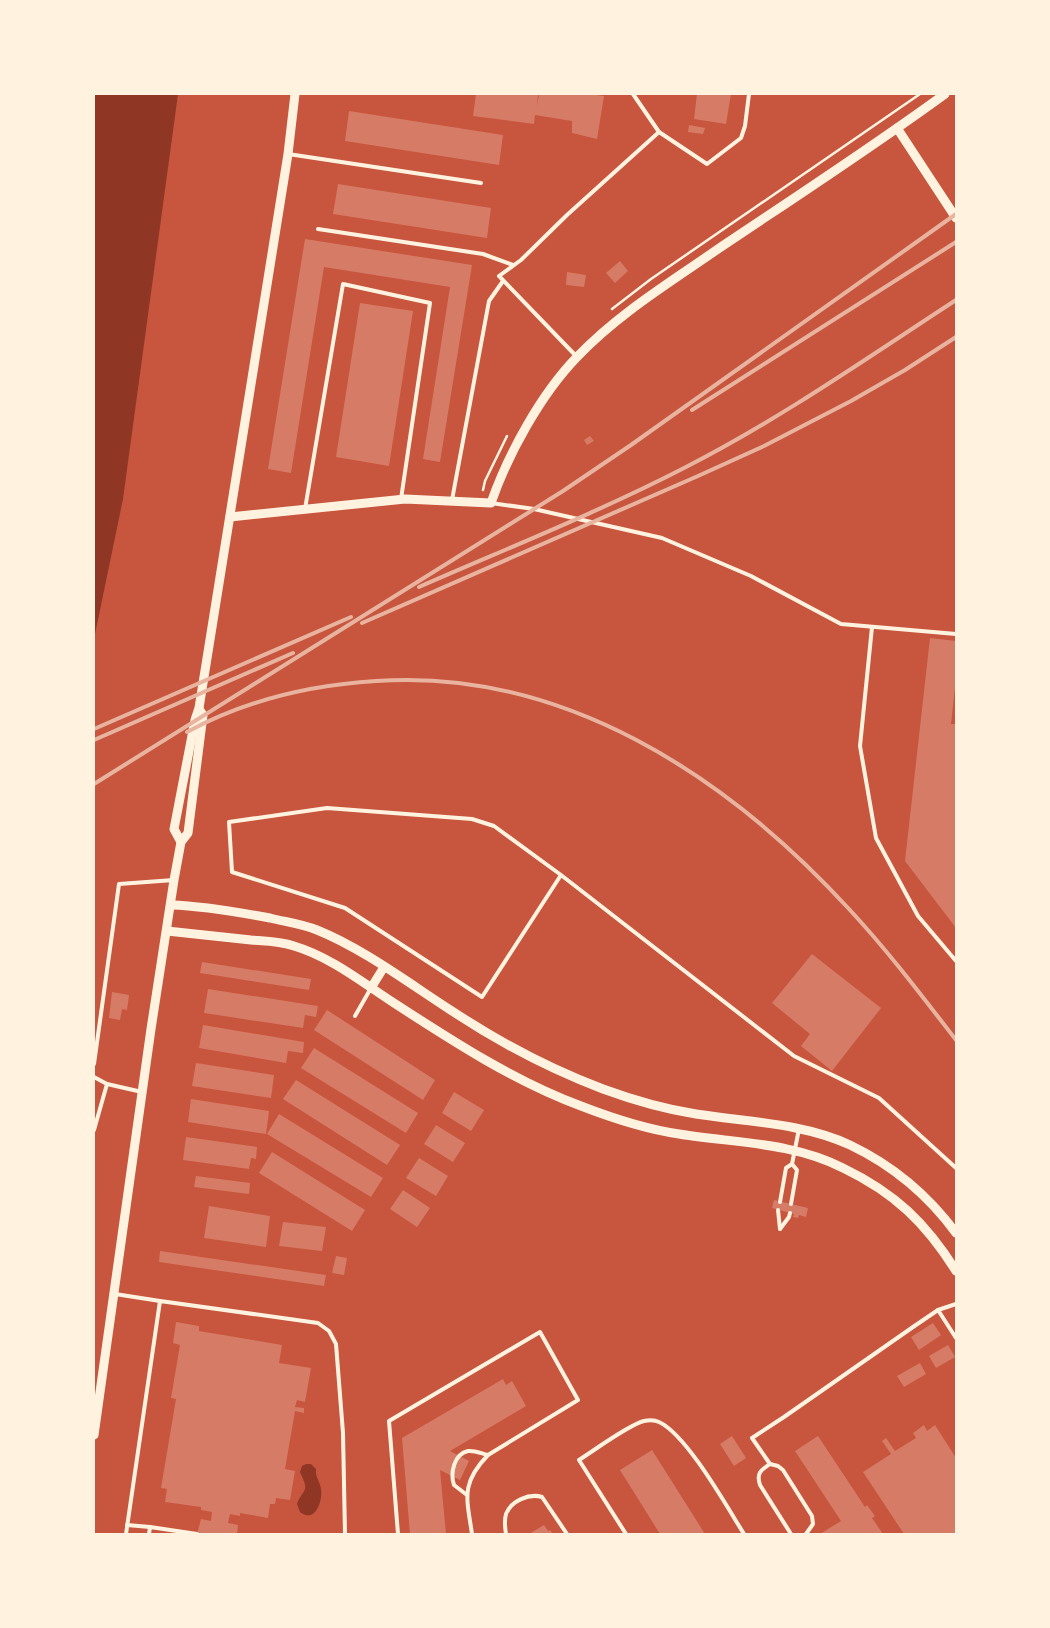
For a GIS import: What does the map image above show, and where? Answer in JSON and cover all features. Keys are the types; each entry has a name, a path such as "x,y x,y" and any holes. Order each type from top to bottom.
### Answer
{"street":[{"path":"181,842 174,829 199,708 288,154 295,94"},
{"path":"230,517 401,499 491,503 509,459 556,381 576,357 612,324 631,309 945,94"},
{"path":"896,128 956,218"},
{"path":"94,1435 174,880 181,842 188,833 203,715 199,708"},
{"path":"171,905 204,907 301,924 336,938 486,1032 552,1067 587,1083 632,1099 669,1109 799,1129 849,1144 892,1169 915,1186 932,1203 956,1233"},
{"path":"167,931 278,942 295,946 328,961 486,1061 537,1088 579,1106 656,1130 795,1150 831,1162 877,1186 916,1217 940,1244 956,1271"},
{"path":"371,988 384,967"}],"lane":[{"path":"633,94 659,132 707,164 741,138 745,126 750,94"},
{"path":"576,357 499,276 513,266 659,132"},
{"path":"288,154 481,183"},
{"path":"318,229 483,254 513,266"},
{"path":"452,500 489,301 503,280"},
{"path":"305,510 343,284 430,303 401,499"},
{"path":"491,503 534,509 662,538 751,576 838,623 956,634"},
{"path":"872,627 860,746 876,838 918,916 956,961"},
{"path":"561,875 482,997 345,908 232,872 228,822 327,808 472,819 494,826 561,875 794,1056 879,1098 956,1168"},
{"path":"94,1064 119,884 174,880"},
{"path":"355,1016 371,988"},
{"path":"94,1077 107,1084 142,1092"},
{"path":"94,1129 107,1084"},
{"path":"780,1202 786,1168 792,1164 799,1129"},
{"path":"791,1204 797,1170 792,1164"},
{"path":"778,1210 780,1229 790,1213"},
{"path":"114,1294 318,1323 329,1331 336,1344 340,1390 343,1432 345,1534"},
{"path":"126,1534 160,1301"},
{"path":"806,1534 813,1524 812,1516 783,1470 778,1466 770,1464 752,1438 913,1326 938,1310 956,1304"},
{"path":"938,1310 956,1338"},
{"path":"398,1534 388,1421 540,1332 578,1400 488,1455 470,1480 466,1495 472,1534"},
{"path":"626,1534 579,1460 631,1427 645,1421 660,1422 691,1453 744,1534"},
{"path":"466,1495 454,1485 452,1475 457,1460 461,1454 473,1451 488,1455"},
{"path":"770,1464 760,1471 758,1478 760,1485 791,1534"},
{"path":"506,1534 506,1512 516,1502 530,1495 542,1497 567,1534"},
{"path":"128,1525 198,1534"},
{"path":"149,1534 150,1527"}],"shaded area":[{"path":"94,94 178,94 123,499 94,639"},
{"path":"311,1464 316,1469 321,1489 321,1499 317,1510 310,1515 300,1512 297,1504 305,1490 305,1483 300,1472 302,1466"}],"building":[{"path":"476,94 538,94 537,107 539,94 589,94 604,96 597,139 572,133 572,121 535,115 534,124 473,116"},
{"path":"697,94 731,94 726,124 694,119"},
{"path":"349,111 503,135 499,165 345,141"},
{"path":"689,125 705,128 703,134 688,132"},
{"path":"338,184 491,208 487,238 333,214"},
{"path":"305,239 472,265 440,462 423,459 450,287 324,267 291,473 268,469"},
{"path":"620,261 628,271 615,283 606,273"},
{"path":"567,272 586,275 584,287 566,285"},
{"path":"360,303 413,311 389,466 336,457"},
{"path":"590,436 594,441 587,445 584,440"},
{"path":"930,638 956,641 956,678 951,724 956,724 956,928 905,861"},
{"path":"812,954 881,1008 832,1071 801,1046 810,1034 772,1003"},
{"path":"202,962 311,979 309,990 200,973"},
{"path":"208,989 318,1006 316,1017 305,1015 303,1028 204,1013"},
{"path":"112,992 129,995 127,1010 122,1009 120,1020 109,1018"},
{"path":"327,1010 435,1080 423,1100 314,1030"},
{"path":"203,1025 304,1042 303,1053 288,1051 286,1063 199,1048"},
{"path":"314,1048 418,1113 406,1133 301,1068"},
{"path":"196,1063 274,1075 271,1098 192,1086"},
{"path":"296,1080 400,1145 387,1165 283,1099"},
{"path":"454,1092 484,1110 471,1131 442,1113"},
{"path":"191,1099 269,1111 266,1134 188,1122"},
{"path":"279,1114 383,1178 371,1197 267,1134"},
{"path":"436,1125 465,1143 453,1162 424,1144"},
{"path":"186,1137 257,1147 256,1159 251,1158 249,1169 183,1160"},
{"path":"272,1152 365,1210 352,1231 259,1173"},
{"path":"419,1158 448,1176 436,1196 406,1178"},
{"path":"196,1176 250,1183 249,1194 194,1187"},
{"path":"403,1190 430,1208 417,1227 390,1209"},
{"path":"774,1200 808,1208 806,1217 799,1215 798,1218 793,1217 794,1214 772,1208"},
{"path":"209,1206 270,1216 266,1247 204,1238"},
{"path":"283,1222 326,1227 322,1251 279,1246"},
{"path":"160,1251 326,1275 324,1286 159,1262"},
{"path":"336,1256 347,1258 344,1275 332,1273"},
{"path":"176,1322 199,1326 199,1331 282,1345 279,1363 311,1368 305,1402 297,1400 295,1407 304,1408 304,1413 295,1411 285,1469 295,1471 290,1500 276,1498 275,1504 270,1504 268,1518 240,1513 240,1516 230,1514 228,1523 238,1525 237,1534 197,1534 201,1519 211,1521 212,1512 201,1510 201,1507 165,1502 167,1489 161,1488 176,1399 171,1398 180,1345 173,1343"},
{"path":"933,1323 941,1335 919,1350 911,1337"},
{"path":"948,1345 955,1357 936,1368 929,1356"},
{"path":"920,1363 926,1374 904,1387 897,1376"},
{"path":"503,1379 506,1385 512,1381 526,1406 450,1451 469,1461 460,1480 440,1470 446,1534 410,1534 402,1438"},
{"path":"924,1425 927,1431 935,1425 956,1458 956,1534 904,1534 863,1472 891,1454 882,1441 886,1438 895,1451 916,1438 913,1433"},
{"path":"732,1436 746,1458 734,1466 720,1444"},
{"path":"818,1436 865,1507 867,1505 875,1516 872,1518 883,1534 820,1534 841,1521 795,1451"},
{"path":"652,1450 705,1534 660,1534 620,1470"},
{"path":"544,1525 553,1534 529,1534"}],"railway":[{"path":"94,784 563,491 631,445 956,214"},
{"path":"692,410 956,242"},
{"path":"419,587 620,499 686,467 755,429 823,387 956,300"},
{"path":"362,623 764,446 851,401 905,370 956,337"},
{"path":"94,729 351,617"},
{"path":"94,740 293,653"},
{"path":"187,732 231,712 278,696 327,686 376,681 445,682 512,692 576,712 637,740 695,775 750,815 801,860 849,909 891,957 956,1040"}]}
